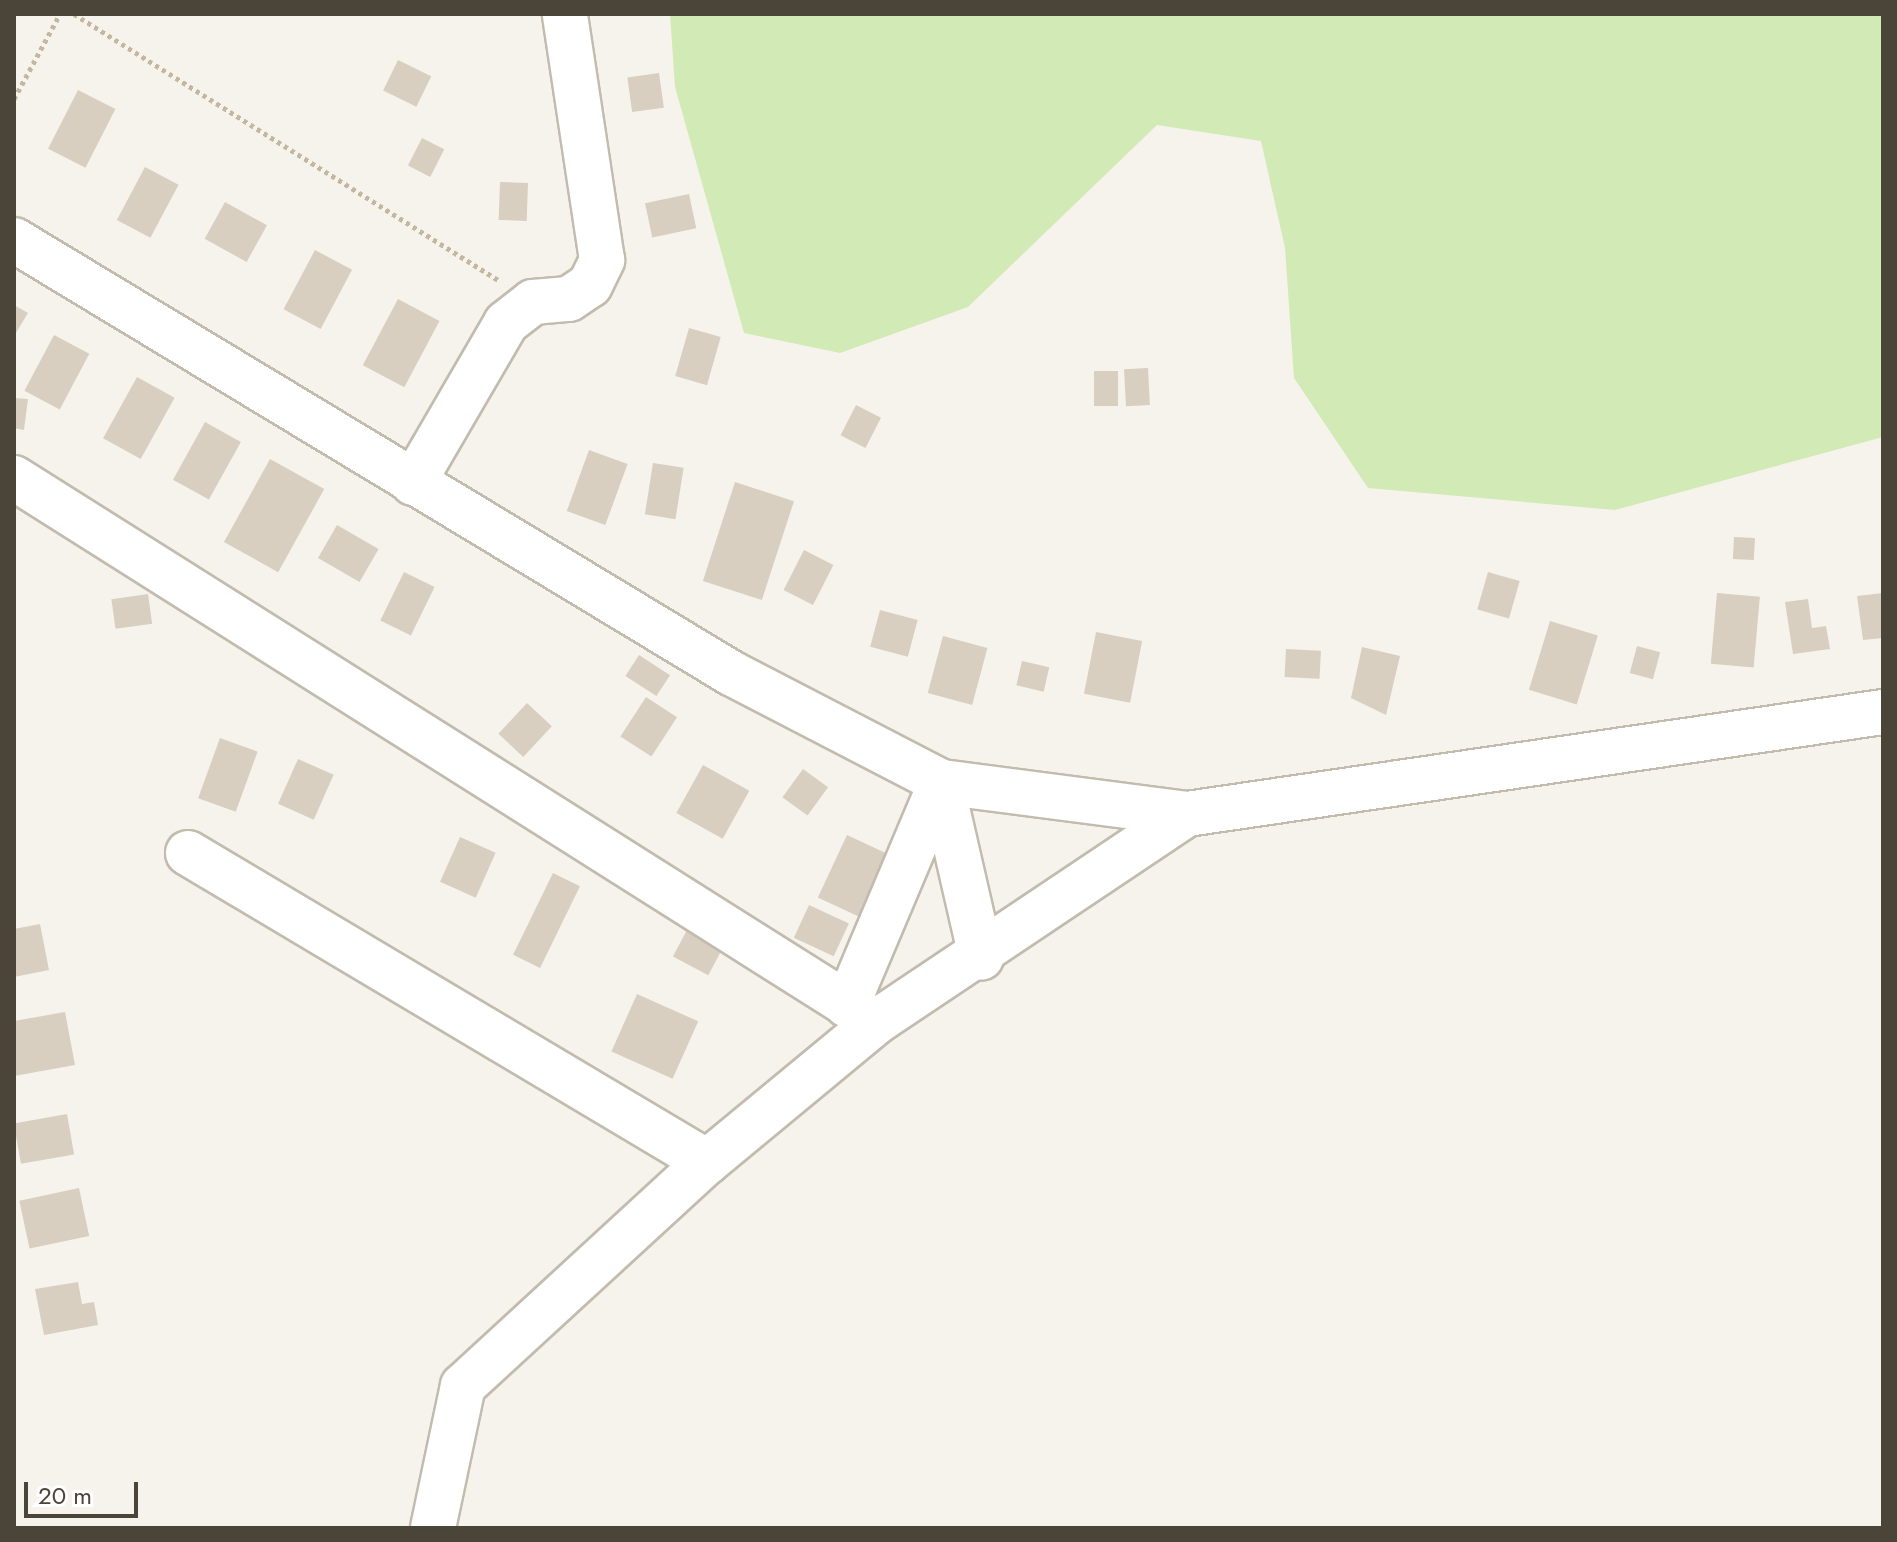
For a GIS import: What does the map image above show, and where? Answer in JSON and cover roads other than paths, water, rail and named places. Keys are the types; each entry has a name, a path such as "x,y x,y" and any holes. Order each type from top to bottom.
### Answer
{"street":[{"path":"413,483 506,323 533,302 569,299 590,285 602,260 565,14"},
{"path":"14,240 731,673 941,782 1187,814 1883,712"},
{"path":"14,478 861,1013"},
{"path":"861,1013 941,782"},
{"path":"941,782 981,957"},
{"path":"433,1528 463,1386 707,1162 861,1013 981,957 1187,814"},
{"path":"188,853 707,1162"}]}
